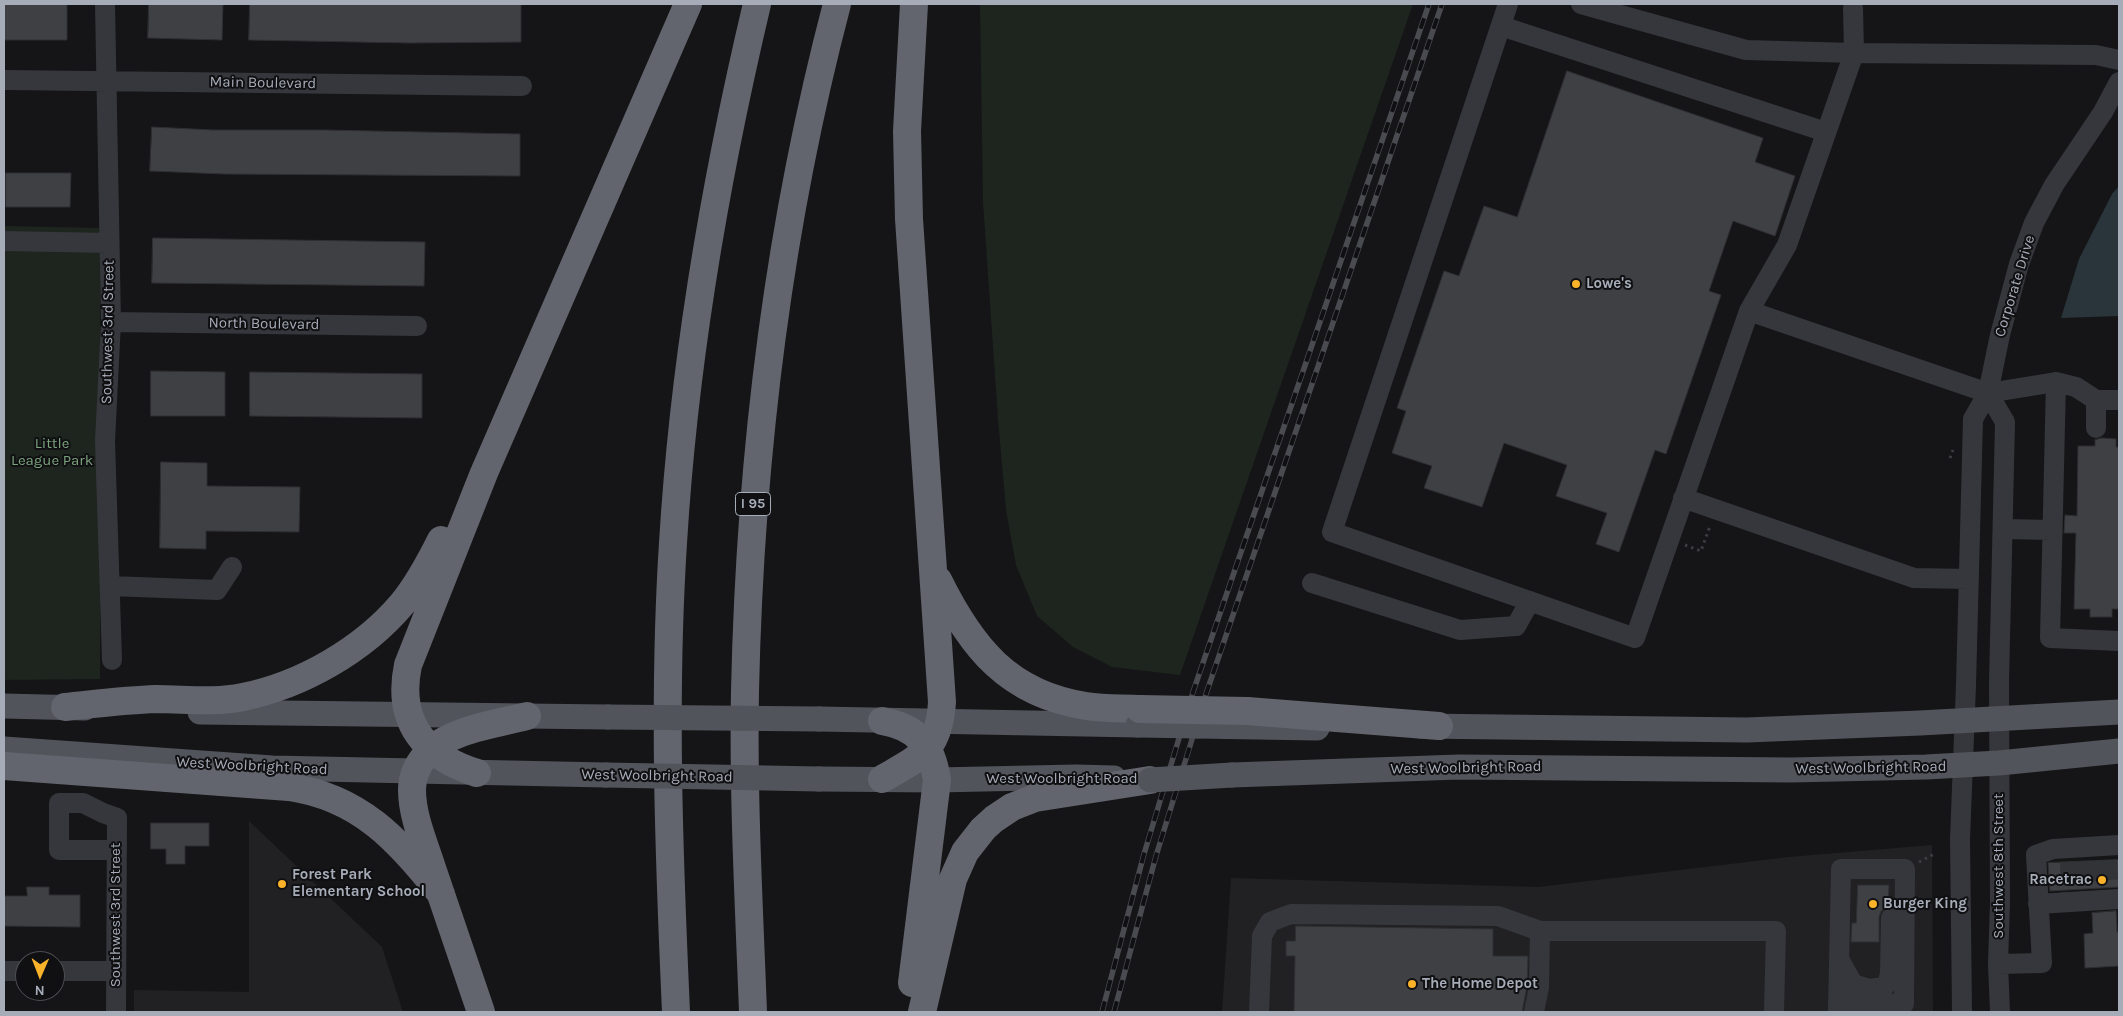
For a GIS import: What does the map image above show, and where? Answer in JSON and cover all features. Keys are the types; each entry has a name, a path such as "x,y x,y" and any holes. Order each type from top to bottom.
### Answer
{"highway":[{"path":"477,773 450,763 431,750 420,736 410,714 405,689 408,665 484,473 688,4"},
{"path":"676,1012 668,824 668,726 670,606 678,482 691,359 708,239 731,115 757,4"},
{"name":"I 95","path":"753,1012 744,757 747,623 753,508 765,386 782,265 806,135 837,4"},
{"path":"882,779 921,756 928,748 940,721 942,696 909,219 908,131 914,4"},
{"path":"64,707 155,699 223,700 243,697 293,680 333,662 353,650 373,634 402,604 429,564 444,534 484,473"},
{"path":"933,570 953,611 985,655 1010,676 1041,693 1074,704 1139,717 1439,726"},
{"path":"480,1012 415,813 412,791 415,772 431,750 447,739 527,716"},
{"path":"882,721 895,723 906,728 924,741 934,762 937,780 909,1012"},
{"path":"4,766 289,787 314,792 357,810 386,831 419,865 441,894"},
{"path":"922,1012 948,894 958,866 972,840 994,819 1024,802 1049,795 1117,782 1150,780"}],"main road":[{"path":"4,706 156,712 882,721 1139,717"},
{"path":"1439,726 1747,730 1965,721 2119,712"},
{"name":"West Woolbright Road","path":"4,749 272,768 819,779 937,780 1076,777 1117,782"},
{"name":"West Woolbright Road","path":"1150,780 1232,775 1459,767 1791,770 1963,766 2119,751"}],"street":[{"name":"Southwest 3rd Street","path":"105,4 108,244 111,322 105,441 112,660"},
{"path":"1508,4 1332,532 1635,638 1749,311 1787,245 1854,53 1853,8"},
{"path":"1581,4 1746,50 2096,55 2119,60"},
{"path":"1500,26 1826,132"},
{"name":"Main Boulevard","path":"4,80 522,86"},
{"name":"Corporate Drive","path":"1965,721 1973,419 1988,393 2000,335 2019,264 2034,223 2054,185 2103,112 2119,82"},
{"path":"4,241 108,244"},
{"path":"1749,311 1988,393 2056,382 2076,386 2096,400 2119,400"},
{"name":"North Boulevard","path":"111,322 418,326"},
{"path":"2056,382 2050,638 2119,641"},
{"path":"1988,393 2005,422 1999,719"},
{"path":"2096,400 2096,428"},
{"path":"1683,498 1914,578 1969,579"},
{"path":"2003,529 2052,530"},
{"path":"110,586 216,590 232,567"},
{"path":"1312,583 1460,630 1516,626 1530,601"},
{"name":"Southwest 8th Street","path":"1999,719 2000,903 1998,964 2000,1012"},
{"path":"1962,1012 1960,839 1965,721"},
{"name":"Southwest 3rd Street","path":"116,1012 115,971 117,850 117,818 84,803 59,803 60,850 117,850"},
{"path":"1998,964 2042,963 2036,855 2054,849 2093,853"},
{"path":"1841,869 1885,869 1905,870 1904,1004 1838,1007 1841,869"},
{"path":"1839,959 1854,984 1861,988 1878,989 1884,987 1888,982 1893,882 1885,869"},
{"path":"2038,904 2081,899 2119,899"},
{"path":"1259,1012 1262,936 1270,922 1291,914 1498,916 1540,931 1776,931 1774,1012"},
{"path":"1534,1012 1540,987 1540,931"},
{"path":"65,971 115,971"}],"path":[{"path":"1913,865 1936,853"}],"shaded area":[{"path":"2119,186 2119,316 2061,318 2079,259 2112,194"},
{"name":"Forest Park Elementary School","path":"249,821 382,947 403,1012 134,1012 134,990 249,992"},
{"path":"1932,845 1933,1012 1222,1012 1231,878 1538,887 1789,857"}],"green space":[{"path":"980,4 1413,4 1180,675 1112,667 1073,647 1037,616 1016,565 1006,510 983,202"},
{"name":"Little League Park","path":"4,226 100,228 100,679 4,680"}],"building":[{"path":"4,4 67,4 67,40 4,40"},
{"path":"149,4 223,4 222,40 148,38"},
{"path":"250,4 521,4 521,42 411,43 249,40"},
{"name":"Lowe's","path":"1567,71 1763,138 1755,162 1795,176 1775,236 1733,221 1709,291 1721,295 1666,454 1655,450 1619,552 1596,544 1607,513 1556,496 1567,465 1504,443 1482,507 1424,488 1432,466 1392,453 1406,411 1397,408 1444,271 1459,276 1484,206 1517,217"},
{"path":"152,127 213,130 520,134 520,176 224,174 150,171"},
{"path":"6,173 71,173 70,207 6,207"},
{"path":"153,238 425,242 424,286 152,283"},
{"path":"151,371 225,372 225,416 151,416"},
{"path":"250,372 422,374 422,418 250,416"},
{"path":"2102,438 2116,439 2116,447 2119,447 2119,609 2112,609 2112,617 2090,617 2090,609 2074,609 2076,533 2064,533 2065,515 2077,516 2078,446 2095,446 2095,440"},
{"path":"161,462 207,463 207,486 300,487 299,532 206,531 206,549 160,548"},
{"path":"151,823 209,823 209,846 185,846 185,864 166,864 166,849 151,849"},
{"path":"2119,860 2119,887 2050,891 2048,863"},
{"name":"Burger King","path":"1858,885 1889,885 1888,907 1881,911 1879,917 1879,942 1851,942 1852,923 1856,923"},
{"path":"27,887 49,887 49,895 80,895 80,927 4,926 4,896 27,896"},
{"path":"2116,911 2117,932 2119,932 2119,966 2085,968 2084,934 2093,933 2092,913"},
{"name":"The Home Depot","path":"1296,926 1493,929 1493,956 1528,956 1527,986 1522,1012 1294,1012 1295,956 1286,956 1286,941 1295,941"}],"tunnel":[{"path":"2107,860 2109,900"},
{"path":"2089,861 2090,897"},
{"path":"2070,862 2071,898"}],"railway":[{"path":"1102,1012 1144,854 1193,692 1429,4"},
{"path":"1114,1012 1156,856 1206,694 1442,4"}],"place":[{"name":"Lowe's","path":"1576,284"},
{"name":"Racetrac","path":"2102,880"},
{"name":"Forest Park Elementary School","path":"282,884"},
{"name":"Burger King","path":"1873,904"},
{"name":"The Home Depot","path":"1412,984"}]}
